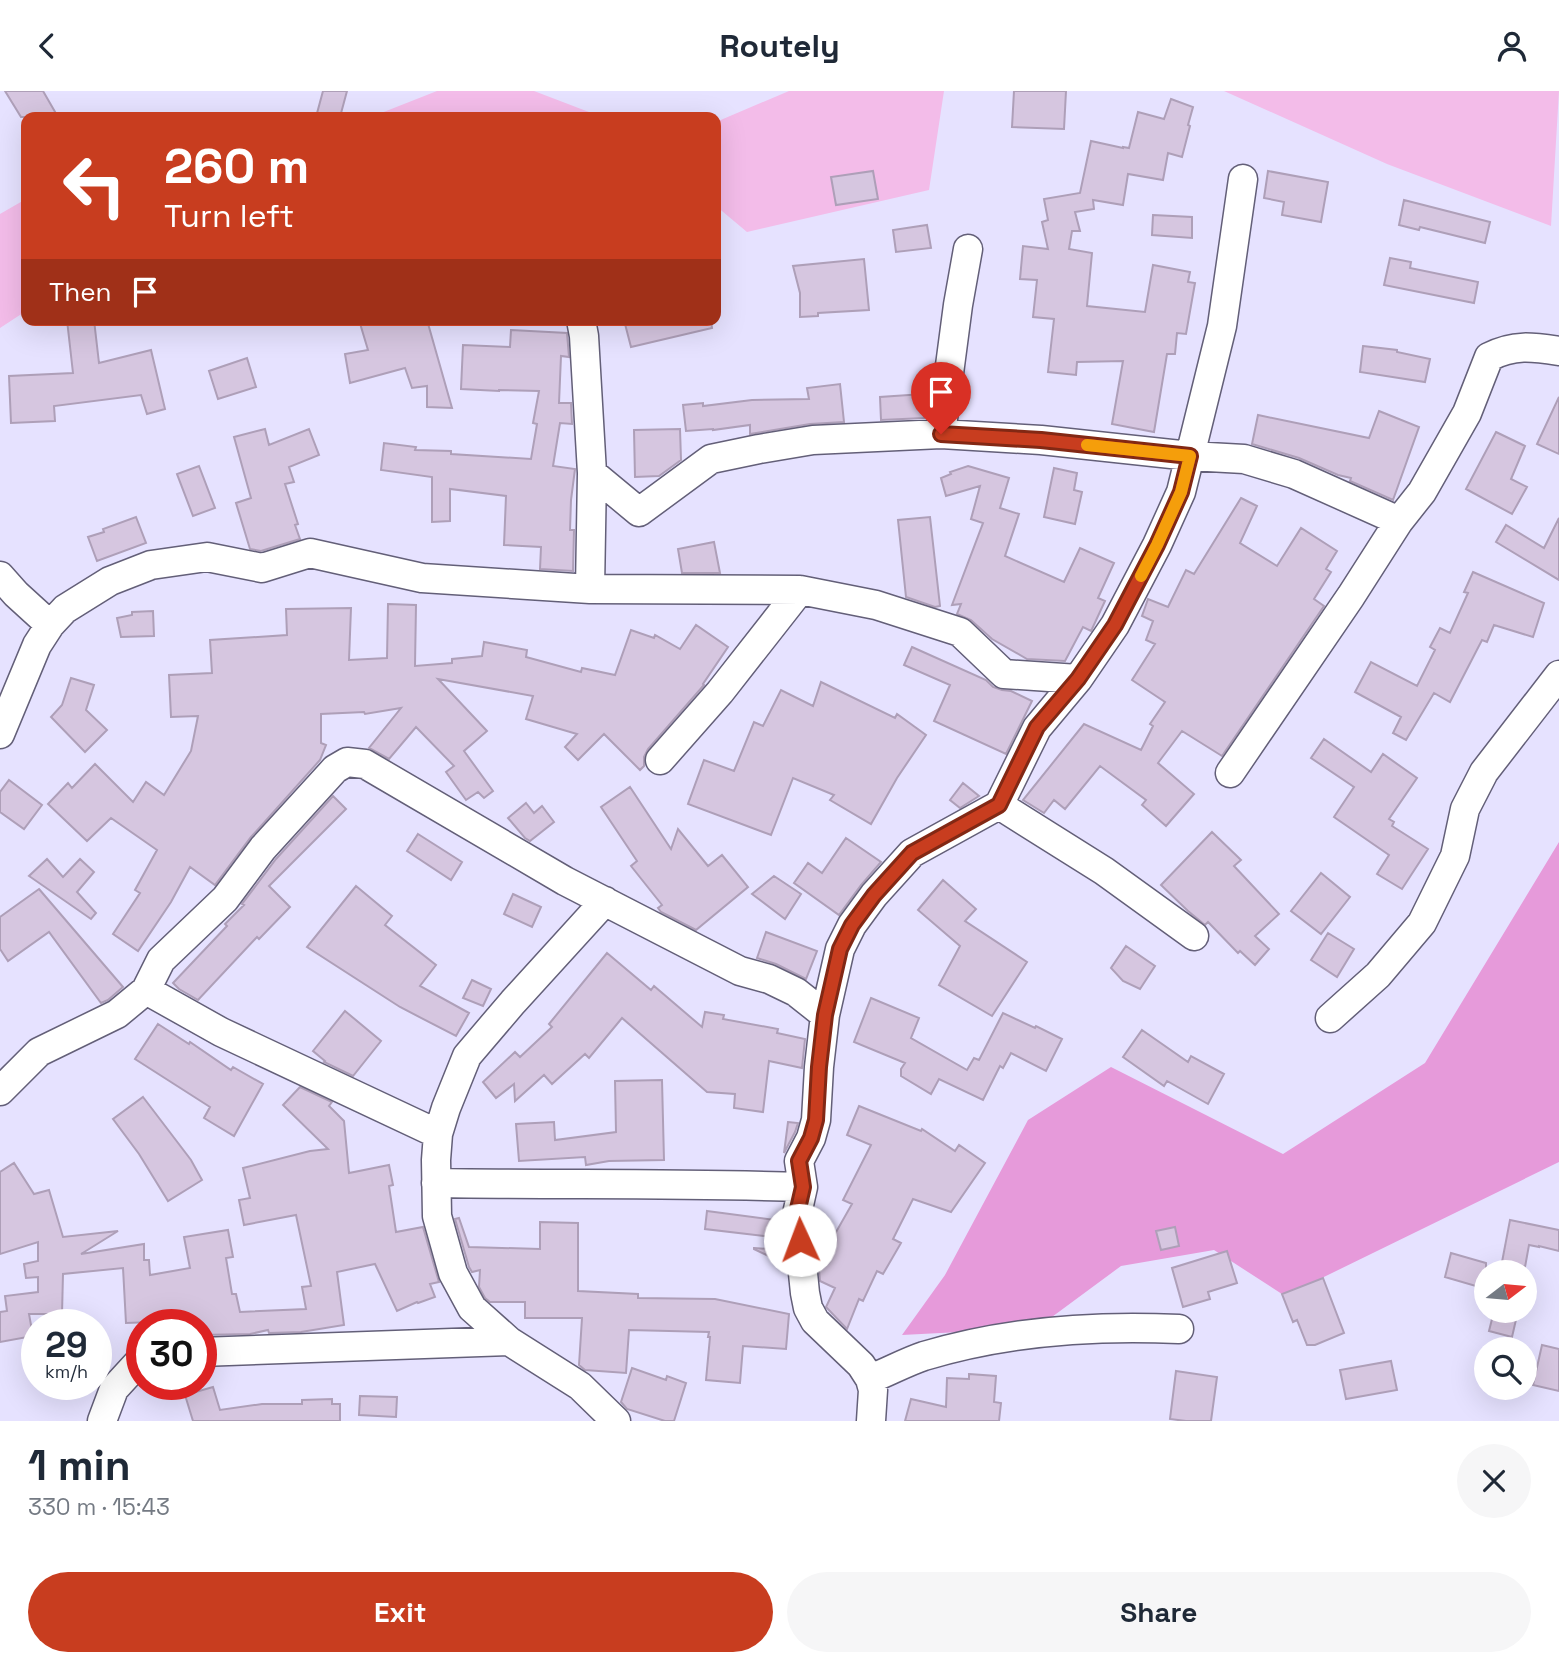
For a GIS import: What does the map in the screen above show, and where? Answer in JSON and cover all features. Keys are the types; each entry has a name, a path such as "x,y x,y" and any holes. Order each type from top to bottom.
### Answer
{"street":[{"path":"871,1421 873,1390 870,1380 861,1365 815,1321 808,1308 797,1213 803,1187 799,1161 811,1138 816,1120 825,1015 837,959 852,925 874,895 912,853 999,805 1037,727 1078,679 1115,625 1157,545 1181,492 1222,326 1243,179"},
{"path":"941,434 968,249"},
{"path":"582,326 592,473 590,589"},
{"path":"1230,773 1399,521 1422,492 1467,413 1489,357 1503,349 1530,347 1559,351"},
{"path":"592,473 639,512 711,459 813,440 941,434 1041,440 1244,459 1294,474 1399,521"},
{"path":"0,734 37,645 65,609 110,581 150,565 207,557 262,568 310,553 422,578 590,589 800,590 876,605 960,632 1004,674 1078,679"},
{"path":"0,576 50,625"},
{"path":"660,760 719,692 800,590"},
{"path":"1330,1018 1378,975 1422,923 1455,856 1465,809 1484,772 1559,675"},
{"path":"0,1091 39,1052 117,1014 146,990 161,960 225,899 263,848 335,769 347,762 365,764 565,881 740,971 769,979 796,992 825,1015"},
{"path":"999,805 1104,871 1194,936"},
{"path":"605,901 467,1056 438,1134 436,1216 453,1273 472,1308 509,1341 580,1386 616,1421"},
{"path":"796,992 837,959"},
{"path":"146,990 221,1032 438,1134"},
{"path":"436,1183 803,1187"},
{"path":"870,1380 922,1357 977,1343 1044,1332 1128,1327 1179,1329"},
{"path":"217,1351 509,1341"},
{"path":"102,1421 114,1389 126,1376"}],"shaded area":[{"path":"437,91 534,91 589,112 384,112"},
{"path":"789,91 944,91 929,190 747,232 721,210 721,120"},
{"path":"1224,91 1559,91 1551,226 1387,164"},
{"path":"21,202 21,314 0,328 0,214"},
{"path":"1559,842 1559,1162 1285,1296 1214,1250 1121,1266 1037,1328 902,1335 945,1275 1028,1120 1111,1067 1283,1154 1425,1063"}],"building":[{"path":"5,91 43,91 55,112 21,112 21,117"},
{"path":"323,91 347,91 341,112 317,112"},
{"path":"1014,91 1066,91 1064,129 1012,127"},
{"path":"1171,99 1193,107 1182,157 1168,153 1163,180 1128,174 1123,205 1093,200 1094,209 1075,212 1080,231 1072,231 1069,249 1092,253 1087,306 1145,312 1153,265 1190,272 1188,282 1195,283 1186,334 1177,333 1175,354 1167,354 1154,432 1112,424 1123,361 1077,362 1076,375 1048,372 1054,319 1033,317 1037,280 1020,279 1023,246 1048,249 1042,222 1048,220 1044,199 1080,193 1091,141 1129,148 1138,112 1164,119"},
{"path":"873,171 878,199 836,205 831,177"},
{"path":"1268,171 1328,182 1321,222 1282,215 1284,202 1264,198"},
{"path":"1404,200 1490,222 1485,243 1420,227 1419,230 1399,225"},
{"path":"1153,215 1192,217 1192,238 1152,235"},
{"path":"927,225 931,248 896,252 893,230"},
{"path":"1390,258 1411,262 1410,268 1478,282 1474,303 1384,285"},
{"path":"864,259 869,310 818,313 818,316 800,317 800,293 793,266"},
{"path":"68,326 95,326 99,363 151,350 165,409 147,414 141,395 54,406 55,421 11,423 9,376 73,373"},
{"path":"361,326 429,326 452,408 427,407 427,386 412,388 405,368 350,383 345,354 368,350"},
{"path":"626,326 712,326 712,328 631,347"},
{"path":"511,330 567,333 569,357 561,356 559,403 571,403 572,424 560,423 553,466 575,469 570,530 574,530 573,571 540,569 541,547 504,545 506,496 450,489 450,521 432,522 432,477 381,470 384,443 416,447 415,450 451,451 451,454 531,459 537,424 533,423 539,391 461,389 463,345 510,347"},
{"path":"1363,346 1397,350 1430,359 1425,382 1360,372"},
{"path":"247,358 256,387 218,399 209,371"},
{"path":"840,384 844,422 810,424 750,434 750,425 686,431 683,405 809,399 807,388"},
{"path":"923,394 924,418 881,420 880,397"},
{"path":"1559,397 1559,454 1537,444"},
{"path":"1379,411 1419,427 1393,500 1350,481 1351,478 1252,444 1258,415 1369,438"},
{"path":"265,429 269,445 309,429 319,455 289,467 294,482 285,484 300,539 261,551 250,549 236,503 251,498 234,437"},
{"path":"680,429 681,460 659,476 635,477 634,430"},
{"path":"1496,432 1525,446 1511,479 1527,487 1512,514 1466,489"},
{"path":"199,466 215,508 193,516 177,474"},
{"path":"968,466 1009,478 1000,508 1019,514 1005,556 1064,582 1080,548 1114,563 1098,598 1105,601 1091,631 1083,627 1065,661 1027,659 992,639 971,620 957,614 961,604 952,605 983,523 971,519 980,486 946,496 941,478"},
{"path":"1054,468 1077,473 1074,490 1082,492 1075,524 1044,517"},
{"path":"1241,498 1257,506 1240,543 1277,566 1301,528 1337,551 1326,569 1331,572 1314,599 1324,606 1222,756 1182,731 1158,763 1194,794 1166,826 1142,805 1146,800 1100,766 1065,809 1054,800 1044,813 1023,800 1084,724 1141,750 1153,726 1150,724 1165,702 1132,680 1155,644 1146,640 1153,621 1142,616 1148,599 1168,607 1186,570 1194,574"},
{"path":"136,517 146,543 97,561 88,537"},
{"path":"930,517 940,606 935,607 906,597 898,520"},
{"path":"1559,518 1559,580 1496,542 1506,525 1544,548"},
{"path":"714,542 720,573 682,573 678,549"},
{"path":"1473,572 1544,603 1533,637 1494,625 1487,642 1482,640 1450,702 1434,693 1406,740 1393,733 1401,717 1355,692 1371,662 1417,686 1435,650 1430,647 1440,628 1450,633 1468,593 1464,592"},
{"path":"388,604 416,605 415,666 452,663 452,659 482,656 484,642 527,650 526,657 581,672 582,668 615,675 631,630 654,638 655,635 680,649 696,625 728,647 704,685 648,749 644,766 640,770 604,734 578,760 565,747 577,734 526,719 533,696 438,679 487,731 464,751 493,791 484,798 478,792 466,800 446,772 454,766 416,727 389,759 369,748 401,708 365,714 321,714 321,743 326,745 320,760 251,837 215,885 190,867 171,902 138,951 113,934 140,893 135,890 157,850 111,818 87,841 48,804 68,783 72,788 95,764 133,802 146,782 164,795 191,751 198,716 171,717 169,675 212,673 210,640 287,635 286,609 351,608 349,660 387,658"},
{"path":"153,611 154,636 121,637 117,618 132,615 132,612"},
{"path":"912,647 986,680 993,687 1011,691 1032,701 1006,754 934,721 950,685 904,665"},
{"path":"71,678 94,685 86,710 107,730 85,752 51,717 62,705"},
{"path":"821,682 895,718 897,714 926,735 871,824 830,800 834,795 793,778 771,835 688,804 704,760 734,771 754,722 763,726 781,690 813,706"},
{"path":"1324,739 1371,772 1383,754 1417,778 1389,819 1394,822 1392,826 1428,849 1402,889 1377,874 1389,855 1334,817 1354,787 1311,758"},
{"path":"9,780 42,805 24,829 0,812 0,792"},
{"path":"963,783 979,796 960,808 950,800"},
{"path":"630,787 671,849 678,829 708,866 722,855 748,887 696,930 661,912 658,908 662,905 631,866 637,861 601,807"},
{"path":"333,796 346,809 269,886 290,907 259,939 257,937 198,1000 179,989 173,983 227,926 225,924 244,905 242,904 276,859"},
{"path":"526,803 534,813 542,806 554,822 530,841 508,818"},
{"path":"1212,832 1241,860 1234,866 1279,914 1255,936 1269,949 1255,965 1240,951 1238,953 1208,922 1205,925 1188,911 1161,885"},
{"path":"418,834 462,862 451,880 407,851"},
{"path":"846,838 881,862 839,915 794,883 808,863 822,873"},
{"path":"47,859 63,877 80,859 94,872 77,892 96,913 91,919 29,876"},
{"path":"1321,873 1350,897 1321,934 1291,911"},
{"path":"774,876 801,894 785,919 752,894"},
{"path":"943,880 976,909 965,921 1027,962 992,1016 939,985 960,946 918,910"},
{"path":"356,886 392,916 385,925 436,965 420,986 469,1013 456,1036 400,1007 307,947"},
{"path":"39,889 123,987 108,1000 101,1003 49,932 8,961 0,949 0,917"},
{"path":"513,894 541,907 532,927 504,914"},
{"path":"766,932 817,951 806,979 757,958"},
{"path":"1328,933 1354,949 1337,977 1311,960"},
{"path":"1126,946 1155,966 1140,989 1123,981 1111,968"},
{"path":"607,953 651,990 654,986 702,1027 705,1012 724,1015 723,1019 778,1029 777,1033 805,1039 802,1068 769,1061 763,1112 734,1108 735,1094 707,1092 622,1018 589,1058 585,1054 552,1084 544,1075 515,1101 514,1084 496,1098 483,1082 515,1052 520,1057 552,1027 549,1024"},
{"path":"472,980 491,989 483,1006 463,998"},
{"path":"871,998 919,1018 911,1038 967,1070 974,1058 979,1060 1003,1013 1062,1039 1046,1071 1011,1053 1003,1068 1000,1066 983,1100 939,1079 931,1094 901,1076 905,1063 854,1042"},
{"path":"345,1011 381,1041 353,1076 324,1062 313,1051"},
{"path":"158,1024 231,1070 233,1067 263,1084 234,1136 204,1118 210,1107 135,1059"},
{"path":"1142,1030 1188,1062 1191,1056 1224,1074 1208,1104 1167,1081 1164,1086 1123,1057"},
{"path":"662,1080 664,1160 609,1161 586,1165 585,1157 519,1161 516,1124 554,1122 555,1140 616,1132 615,1081"},
{"path":"300,1087 332,1102 329,1106 344,1121 349,1173 389,1165 393,1185 389,1186 396,1232 423,1227 439,1282 430,1284 435,1297 397,1311 375,1264 337,1272 344,1325 301,1332 269,1333 268,1330 250,1334 217,1335 217,1309 126,1309 126,1323 123,1268 63,1274 62,1309 21,1309 21,1338 0,1342 0,1312 7,1311 5,1296 38,1292 38,1277 26,1278 24,1264 38,1261 38,1242 0,1254 0,1172 14,1163 34,1194 49,1190 63,1237 118,1231 81,1254 144,1244 144,1260 149,1260 150,1275 190,1268 184,1237 228,1230 233,1257 226,1258 232,1294 236,1294 240,1312 306,1309 302,1287 311,1286 296,1215 244,1225 239,1200 250,1198 243,1168 328,1149 283,1105"},
{"path":"143,1097 191,1160 202,1180 168,1201 113,1119"},
{"path":"859,1106 921,1131 922,1129 955,1151 959,1145 985,1163 951,1212 913,1199 893,1239 901,1243 883,1274 877,1271 863,1301 859,1299 847,1329 826,1307 835,1288 820,1281 817,1247 819,1244 827,1248 852,1204 843,1200 871,1145 847,1135"},
{"path":"788,1122 798,1123 784,1153"},
{"path":"707,1211 775,1220 773,1237 705,1229"},
{"path":"459,1218 469,1247 540,1249 540,1222 578,1223 578,1291 638,1294 638,1298 715,1299 789,1314 786,1349 743,1346 740,1383 706,1380 709,1332 629,1330 626,1373 585,1370 579,1365 582,1318 525,1318 525,1302 490,1302 485,1298 479,1287 480,1270 472,1272 469,1267 455,1219"},
{"path":"1510,1220 1559,1230 1559,1251 1529,1245 1526,1260 1502,1260"},
{"path":"1175,1227 1179,1246 1161,1250 1156,1231"},
{"path":"754,1249 784,1250 785,1264"},
{"path":"1227,1251 1237,1283 1208,1292 1210,1299 1183,1307 1172,1268"},
{"path":"1451,1253 1476,1260 1474,1285 1445,1277"},
{"path":"1323,1278 1344,1333 1315,1345 1307,1345 1297,1320 1293,1322 1282,1294"},
{"path":"1491,1323 1515,1323 1512,1337 1489,1331"},
{"path":"1542,1345 1559,1349 1559,1391 1537,1386 1537,1367"},
{"path":"1391,1361 1397,1390 1346,1399 1340,1370"},
{"path":"632,1368 666,1380 667,1376 686,1383 674,1421 665,1421 627,1409 621,1402"},
{"path":"1176,1371 1217,1377 1211,1421 1170,1419"},
{"path":"969,1374 996,1376 994,1402 1001,1403 999,1421 905,1421 911,1399 946,1407 947,1378 969,1379"},
{"path":"360,1396 397,1397 396,1417 359,1415"},
{"path":"332,1399 332,1404 340,1404 340,1421 193,1421 187,1400 217,1400 220,1410 262,1404 302,1404 302,1400"}],"slow traffic":[{"path":"1087,445 1190,456 1181,492 1141,576"}],"route":[{"path":"800,1240 797,1213 803,1187 799,1161 811,1138 816,1120 825,1015 840,949 852,925 874,895 912,853 999,805 1037,727 1078,679 1115,625 1181,492 1190,456 1041,440 941,434"}]}
